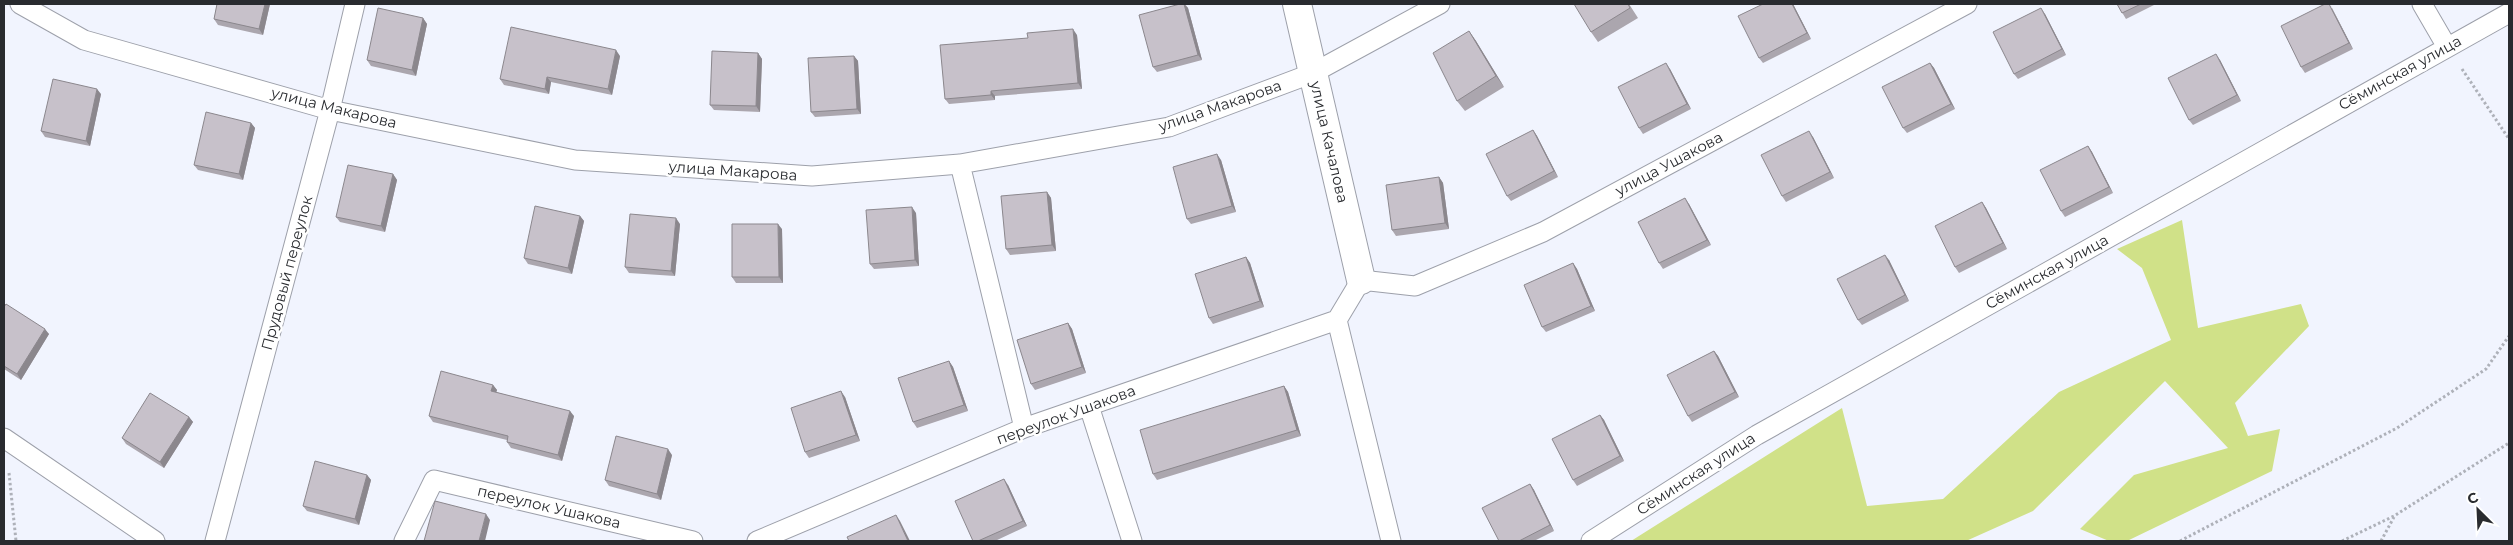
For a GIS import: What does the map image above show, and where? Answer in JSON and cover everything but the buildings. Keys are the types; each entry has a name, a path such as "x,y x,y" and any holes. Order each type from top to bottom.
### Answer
{"street":[{"name":"улица Качалова","path":"1297,4 1361,280"}],"lane":[{"name":"улица Макарова","path":"20,4 84,40 330,110 575,160 812,176 960,164 1169,126 1314,73 1440,4"},
{"name":"Прудовый переулок","path":"215,541 330,110 355,4"},
{"name":"улица Ушакова","path":"1361,280 1415,286 1543,232 1966,4"},
{"path":"2422,4 2447,47"},
{"name":"Сёминская улица","path":"1592,541 1757,435 2509,13"},
{"path":"960,164 1024,428"},
{"path":"1361,280 1337,320 1391,541"},
{"name":"переулок Ушакова","path":"757,541 1024,428 1337,320"},
{"path":"1089,406 1132,541"},
{"path":"5,439 155,541"},
{"name":"переулок Ушакова","path":"404,541 434,480 693,541"}],"path":[{"path":"2447,47 2509,140"},
{"path":"2180,541 2397,428 2486,369 2509,336"},
{"path":"5,439 16,541"},
{"path":"2342,541 2394,516 2509,443"},
{"path":"2380,541 2394,516"}],"green space":[{"path":"2182,220 2198,328 2301,304 2309,326 2235,403 2248,436 2280,429 2272,471 2127,541 2109,541 2080,529 2134,475 2228,448 2165,381 2033,511 1966,541 1631,541 1842,408 1867,506 1943,499 2059,392 2171,340 2142,268 2117,249"}]}
